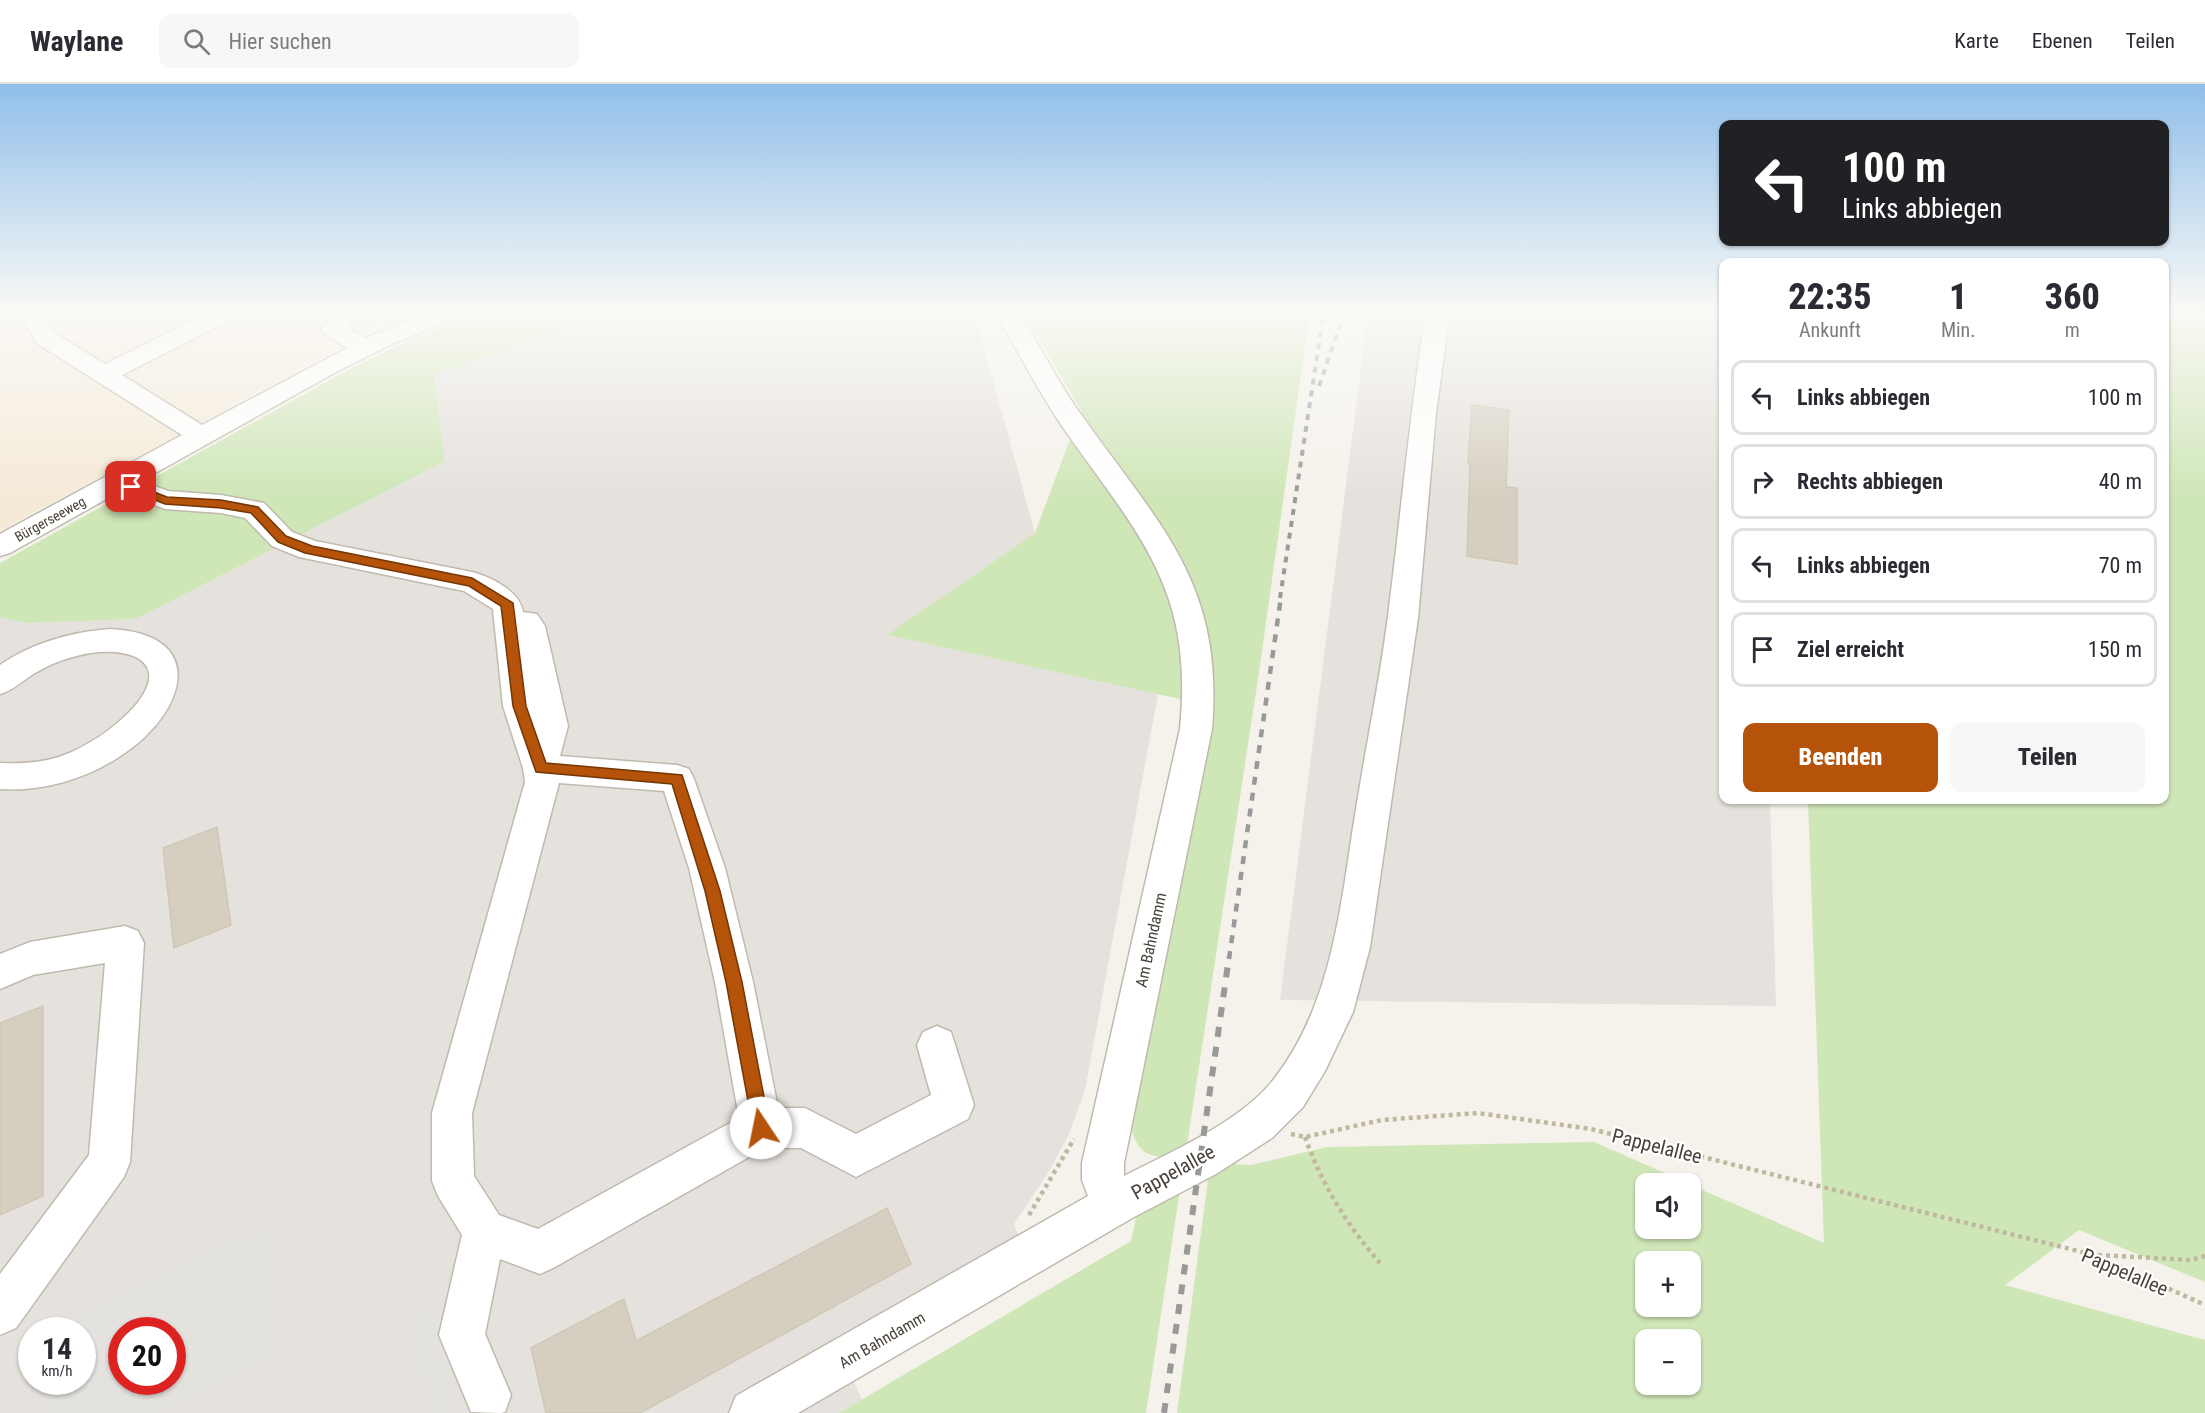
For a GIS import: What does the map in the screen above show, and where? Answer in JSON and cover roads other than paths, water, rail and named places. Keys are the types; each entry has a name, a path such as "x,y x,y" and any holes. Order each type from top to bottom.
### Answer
{"street":[{"name":"Bürgerseeweg","path":"0,546 318,373"},
{"name":"Am Bahndamm","path":"753,1413 1113,1205 1103,1180 1103,1162 1196,729 1200,693 1197,655 1185,602 1163,550 1061,404 1043,373"},
{"name":"Pappelallee","path":"1113,1205 1201,1158 1257,1124 1274,1110 1289,1093 1311,1058 1334,1012 1351,947 1403,618 1429,373"},
{"path":"105,374 201,436"},
{"path":"118,482 165,500 221,504 254,510 282,539 309,550 472,582 507,603 519,706 540,768 542,782 452,1113 453,1181 484,1231 540,1252 761,1128 805,1128 856,1156 954,1105 937,1045"},
{"path":"0,682 15,670 46,654 78,644 108,639 134,642 153,652 163,667 163,686 152,708 132,730 103,751 69,767 34,776 0,776"},
{"path":"540,768 677,779 712,891 734,982 761,1128"},
{"path":"0,972 30,959 125,943 109,1162 0,1312"},
{"path":"484,1231 462,1335 488,1395"}],"railway":[{"path":"1280,598 1314,373"},
{"path":"1319,386 1323,373"},
{"path":"1229,959 1281,597"},
{"path":"1164,1413 1229,957"}]}
